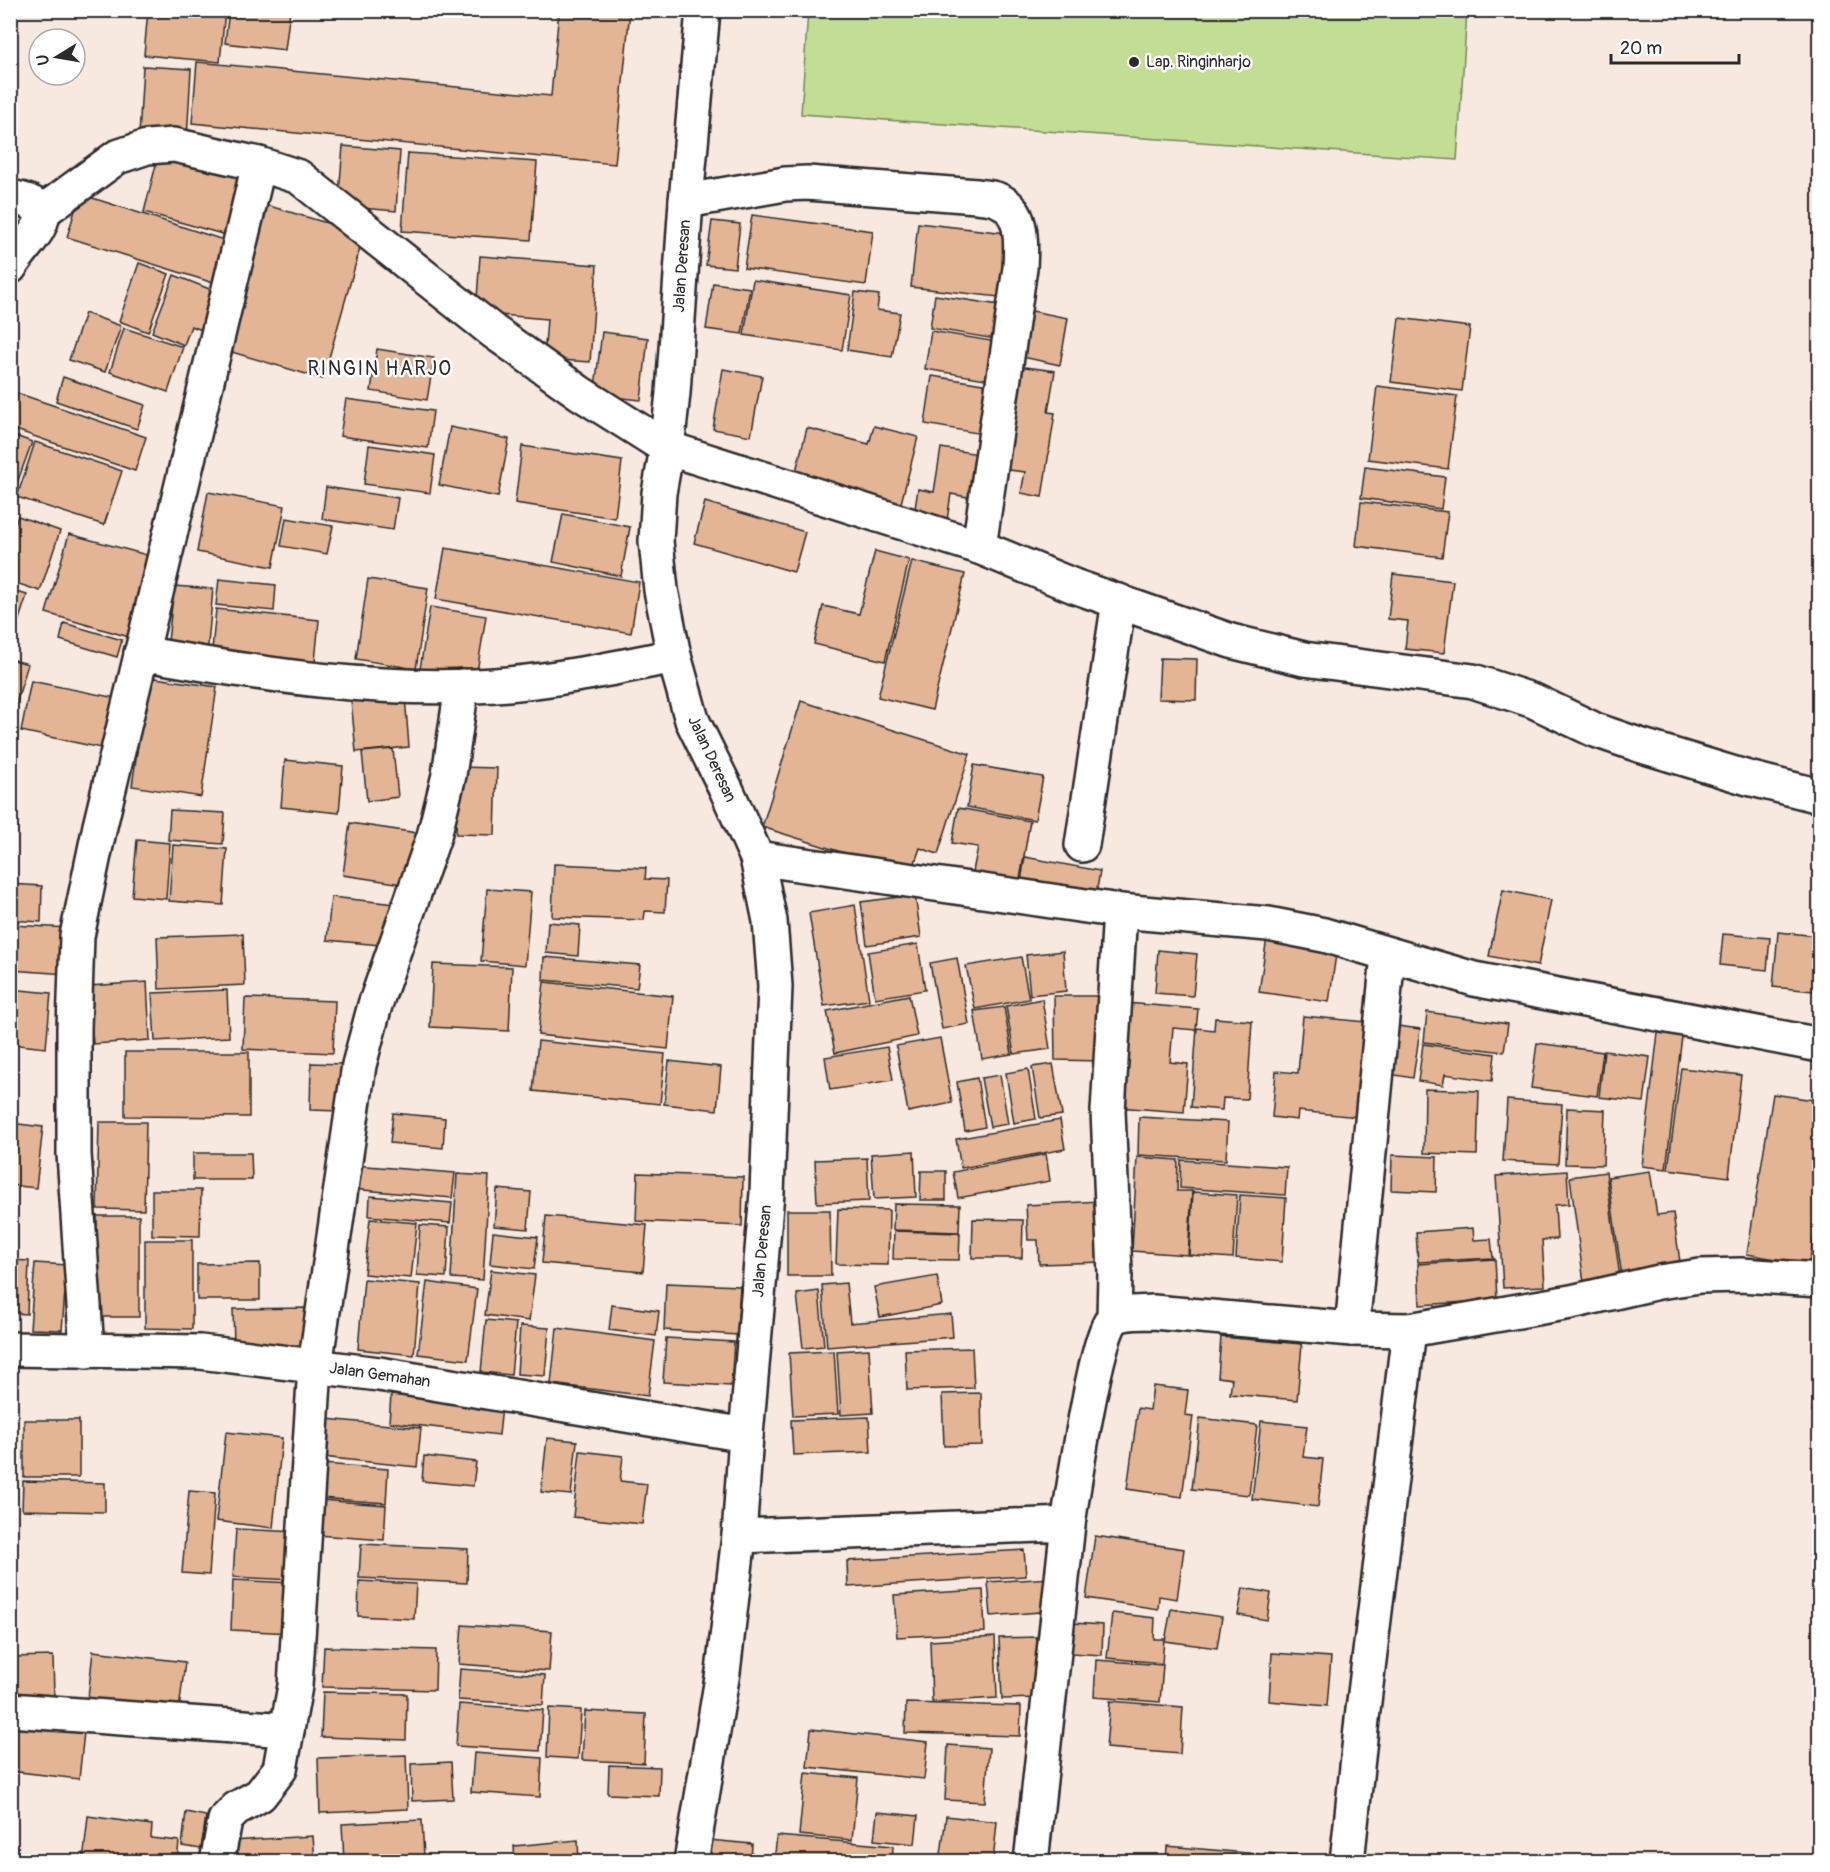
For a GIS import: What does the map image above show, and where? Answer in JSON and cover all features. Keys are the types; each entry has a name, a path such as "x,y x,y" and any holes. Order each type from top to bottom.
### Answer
{"street":[{"name":"Jalan Deresan","path":"691,1862 723,1672 739,1536 767,1193 775,987 770,921 757,858 727,790 692,720 674,656 661,590 656,541 659,493 667,448 703,10"},
{"path":"42,212 117,157 147,147 174,145 259,164 299,177 494,332 580,393 667,448 979,547 1074,586 1231,641 1304,659 1473,681 1534,701 1595,730 1639,745 1748,778 1820,796"},
{"path":"87,1351 74,1154 77,936 100,826 259,164"},
{"path":"686,201 785,184 839,184 996,199 1015,214 1021,244 1020,268 979,547"},
{"path":"10,197 32,202 42,212 42,218 36,231 10,267"},
{"path":"1082,845 1119,601"},
{"path":"141,653 255,673 315,680 462,686 508,684 564,677 674,656"},
{"path":"217,1862 225,1820 237,1808 260,1795 280,1769 295,1686 315,1366 359,1065 375,1005 434,836 449,775 462,686"},
{"path":"757,858 1120,911 1268,924 1324,936 1474,979 1820,1045"},
{"path":"1114,1318 1115,1273 1108,1112 1120,911"},
{"path":"1352,1329 1388,955"},
{"path":"1031,1862 1068,1524 1098,1358 1108,1325 1114,1318 1153,1311 1352,1329 1409,1329 1572,1302 1659,1282 1700,1276 1741,1275 1820,1280"},
{"path":"1347,1862 1409,1329"},
{"name":"Jalan Gemahan","path":"10,1349 200,1352 379,1374 746,1435"},
{"path":"739,1536 1068,1524"},
{"path":"10,1710 287,1730"}],"green space":[{"name":"Lap. Ringinharjo","path":"808,11 1467,11 1457,160 801,114"}],"building":[{"path":"148,10 225,10 220,62 144,55"},
{"path":"229,10 290,10 285,50 225,43"},
{"path":"559,10 630,10 615,164 192,123 197,62 551,96"},
{"path":"143,66 191,69 187,139 139,136"},
{"path":"343,146 400,151 396,211 338,206"},
{"path":"160,149 250,173 233,237 144,212"},
{"path":"408,153 537,162 531,240 402,231"},
{"path":"80,194 233,243 220,285 67,237"},
{"path":"266,205 364,234 323,379 225,350"},
{"path":"752,215 873,231 866,285 744,268"},
{"path":"712,221 740,224 735,268 706,265"},
{"path":"918,223 1006,233 999,297 911,287"},
{"path":"480,256 597,265 590,362 544,359 547,319 476,313"},
{"path":"139,263 169,274 148,332 119,321"},
{"path":"174,275 227,296 213,334 191,326 184,345 152,332"},
{"path":"753,280 851,295 842,350 744,335"},
{"path":"713,283 750,288 742,334 706,329"},
{"path":"855,292 879,295 877,310 900,313 892,357 847,350"},
{"path":"935,295 999,305 995,339 930,328"},
{"path":"1027,310 1068,318 1060,365 1018,356"},
{"path":"85,313 121,326 105,372 69,360"},
{"path":"1399,318 1470,327 1462,391 1391,382"},
{"path":"124,328 183,347 168,392 110,372"},
{"path":"931,331 997,342 991,380 925,369"},
{"path":"602,332 648,338 641,400 594,395"},
{"path":"377,349 434,358 427,400 371,391"},
{"path":"1018,366 1055,371 1048,412 1055,413 1042,497 1021,493 1025,472 1001,469"},
{"path":"723,369 762,376 751,436 713,429"},
{"path":"932,376 989,385 982,434 925,424"},
{"path":"63,377 145,405 137,429 56,401"},
{"path":"1377,386 1457,396 1448,469 1368,459"},
{"path":"14,392 146,437 135,471 10,428 10,404"},
{"path":"346,399 433,411 428,448 340,436"},
{"path":"874,426 918,437 900,507 794,479 807,428 869,444"},
{"path":"450,427 509,439 498,497 439,485"},
{"path":"10,434 32,442 13,494 10,493"},
{"path":"35,442 122,471 104,525 17,497"},
{"path":"369,445 435,455 430,493 364,484"},
{"path":"522,446 622,461 615,518 515,503"},
{"path":"941,448 985,455 978,499 951,494 947,520 914,515 918,489 934,492"},
{"path":"1365,467 1445,477 1441,509 1361,498"},
{"path":"326,487 398,498 393,530 322,519"},
{"path":"208,492 285,506 273,567 197,552"},
{"path":"705,502 805,532 794,572 694,543"},
{"path":"1361,502 1448,512 1442,557 1356,546"},
{"path":"563,514 630,527 621,576 553,562"},
{"path":"18,516 60,531 40,591 10,581 10,538"},
{"path":"286,518 333,526 327,554 281,546"},
{"path":"69,534 158,558 136,639 46,613"},
{"path":"445,548 639,582 631,633 436,599"},
{"path":"875,551 909,560 885,661 814,644 823,606 859,614"},
{"path":"912,561 965,574 932,710 878,697"},
{"path":"1393,574 1453,581 1444,653 1405,649 1408,621 1388,619"},
{"path":"219,579 276,585 274,611 216,605"},
{"path":"368,579 428,588 416,669 356,659"},
{"path":"174,586 213,589 207,655 167,651"},
{"path":"10,590 27,595 10,647"},
{"path":"430,607 486,616 476,678 420,669"},
{"path":"216,609 319,620 314,672 211,660"},
{"path":"64,623 122,640 117,657 60,640"},
{"path":"1160,658 1197,659 1196,700 1158,699"},
{"path":"10,659 28,664 10,724"},
{"path":"148,677 217,687 201,797 132,786"},
{"path":"31,681 121,699 111,750 21,731"},
{"path":"405,696 409,747 356,752 351,700"},
{"path":"801,701 970,754 938,854 920,848 911,874 762,827"},
{"path":"393,749 398,797 367,801 362,752"},
{"path":"285,760 343,766 339,813 281,807"},
{"path":"974,765 1043,777 1035,820 967,807"},
{"path":"458,767 497,768 495,835 456,834"},
{"path":"958,808 1030,821 1019,885 972,876 978,847 952,843"},
{"path":"170,810 225,813 223,844 168,840"},
{"path":"10,821 17,822 10,847"},
{"path":"350,823 424,834 416,886 343,875"},
{"path":"137,840 170,843 166,899 132,896"},
{"path":"173,845 227,849 223,905 169,901"},
{"path":"1025,857 1100,871 1095,901 1020,887"},
{"path":"554,864 646,868 645,879 667,880 665,912 645,911 644,920 552,917"},
{"path":"10,884 42,886 41,922 10,920"},
{"path":"487,889 531,892 525,965 481,961"},
{"path":"1503,890 1551,900 1538,966 1489,956"},
{"path":"915,895 921,937 867,945 861,902"},
{"path":"331,897 395,904 391,946 327,940"},
{"path":"855,905 869,1000 824,1006 809,913"},
{"path":"548,922 580,925 578,956 546,953"},
{"path":"10,925 70,928 67,974 10,970"},
{"path":"1778,932 1818,936 1813,991 1773,987"},
{"path":"243,934 245,985 159,989 157,937"},
{"path":"1723,934 1770,938 1767,970 1720,965"},
{"path":"1267,937 1337,948 1329,1002 1259,992"},
{"path":"918,944 925,990 875,998 868,952"},
{"path":"1158,950 1197,954 1193,996 1155,993"},
{"path":"1063,951 1066,991 1030,995 1026,955"},
{"path":"544,957 640,965 637,988 543,980"},
{"path":"1021,957 1029,999 975,1009 966,966"},
{"path":"957,958 969,1024 942,1029 930,963"},
{"path":"433,964 512,967 509,1031 430,1027"},
{"path":"147,982 150,1040 93,1044 89,986"},
{"path":"544,982 673,996 668,1049 538,1035"},
{"path":"10,989 51,993 46,1048 10,1044"},
{"path":"227,990 229,1037 155,1041 152,993"},
{"path":"909,995 917,1036 835,1053 827,1011"},
{"path":"1054,996 1102,996 1102,1061 1055,1060"},
{"path":"245,998 335,1001 333,1053 243,1049"},
{"path":"1042,999 1050,1049 1014,1054 1006,1006"},
{"path":"1126,1003 1198,1009 1196,1030 1173,1028 1170,1062 1188,1064 1184,1112 1117,1107"},
{"path":"1004,1007 1012,1054 982,1059 974,1011"},
{"path":"1427,1012 1508,1024 1504,1052 1424,1042"},
{"path":"1303,1016 1366,1022 1358,1117 1298,1111 1297,1120 1272,1117 1276,1071 1298,1073"},
{"path":"1215,1018 1252,1021 1247,1099 1223,1098 1222,1110 1191,1107 1197,1028 1214,1030"},
{"path":"1390,1025 1420,1029 1413,1078 1383,1073"},
{"path":"1658,1033 1682,1036 1666,1169 1642,1166"},
{"path":"940,1038 952,1103 908,1112 896,1046"},
{"path":"538,1041 665,1054 660,1104 533,1091"},
{"path":"1537,1043 1603,1052 1597,1096 1531,1088"},
{"path":"1423,1044 1495,1054 1492,1081 1445,1074 1443,1085 1418,1081"},
{"path":"887,1047 893,1080 830,1090 825,1057"},
{"path":"1604,1051 1650,1057 1644,1102 1599,1097"},
{"path":"125,1052 249,1052 249,1117 125,1116"},
{"path":"669,1061 721,1067 717,1110 664,1104"},
{"path":"311,1063 342,1064 340,1111 310,1110"},
{"path":"1053,1064 1062,1115 1040,1118 1032,1067"},
{"path":"1681,1068 1741,1075 1729,1177 1668,1169"},
{"path":"1028,1069 1036,1119 1014,1123 1006,1073"},
{"path":"1000,1075 1008,1124 990,1127 981,1078"},
{"path":"977,1078 985,1127 965,1131 957,1082"},
{"path":"1425,1089 1479,1091 1477,1155 1424,1153"},
{"path":"1773,1094 1820,1101 1820,1200 1809,1265 1747,1254"},
{"path":"1507,1100 1562,1104 1558,1164 1503,1161"},
{"path":"1567,1108 1605,1110 1603,1165 1565,1164"},
{"path":"393,1113 445,1118 443,1148 390,1143"},
{"path":"1139,1117 1228,1122 1226,1160 1138,1155"},
{"path":"1060,1120 1065,1149 961,1168 956,1139"},
{"path":"99,1122 146,1122 144,1210 97,1209"},
{"path":"10,1123 43,1127 36,1188 10,1185"},
{"path":"914,1151 916,1197 874,1199 871,1154"},
{"path":"193,1153 251,1153 252,1180 193,1180"},
{"path":"1046,1154 1050,1181 958,1198 953,1172"},
{"path":"1392,1155 1437,1157 1436,1192 1391,1190"},
{"path":"1137,1157 1178,1160 1177,1191 1192,1191 1188,1255 1132,1251"},
{"path":"867,1158 869,1201 817,1203 815,1160"},
{"path":"1181,1160 1287,1167 1285,1195 1180,1188"},
{"path":"354,1165 455,1173 452,1198 352,1189"},
{"path":"921,1171 946,1171 946,1200 920,1200"},
{"path":"1567,1171 1569,1204 1555,1205 1557,1239 1542,1240 1545,1286 1503,1288 1496,1176"},
{"path":"1650,1171 1657,1215 1673,1213 1681,1269 1622,1277 1608,1177"},
{"path":"1606,1172 1620,1278 1584,1283 1570,1177"},
{"path":"638,1173 743,1177 742,1226 636,1221"},
{"path":"457,1174 489,1176 483,1280 451,1278"},
{"path":"497,1189 531,1192 528,1229 494,1226"},
{"path":"152,1190 201,1190 200,1236 152,1235"},
{"path":"1193,1192 1237,1195 1233,1258 1189,1255"},
{"path":"1240,1195 1286,1198 1282,1262 1236,1258"},
{"path":"370,1196 452,1203 450,1223 369,1216"},
{"path":"1101,1201 1104,1262 1039,1264 1038,1240 1028,1240 1026,1205"},
{"path":"894,1204 960,1205 959,1232 893,1230"},
{"path":"838,1209 889,1210 888,1265 836,1264"},
{"path":"787,1210 830,1210 831,1276 787,1276"},
{"path":"97,1216 139,1216 139,1317 97,1317"},
{"path":"546,1216 647,1225 643,1272 542,1263"},
{"path":"370,1219 417,1223 411,1278 364,1274"},
{"path":"973,1219 1023,1220 1022,1258 972,1258"},
{"path":"420,1225 449,1227 446,1277 417,1275"},
{"path":"1473,1228 1474,1240 1491,1239 1493,1258 1418,1262 1416,1232"},
{"path":"894,1231 960,1233 959,1260 893,1259"},
{"path":"493,1232 538,1237 534,1269 490,1264"},
{"path":"145,1240 192,1240 192,1329 145,1328"},
{"path":"1495,1259 1497,1300 1420,1305 1418,1264"},
{"path":"10,1260 29,1261 27,1314 10,1313"},
{"path":"35,1263 67,1265 62,1330 30,1329"},
{"path":"260,1263 260,1300 197,1300 197,1264"},
{"path":"491,1270 535,1275 529,1321 485,1315"},
{"path":"937,1276 942,1305 880,1317 874,1287"},
{"path":"364,1279 420,1284 414,1355 358,1349"},
{"path":"427,1282 477,1289 468,1360 418,1354"},
{"path":"666,1283 740,1286 737,1335 664,1330"},
{"path":"846,1283 850,1323 951,1314 953,1337 827,1347 822,1285"},
{"path":"819,1291 824,1346 803,1348 797,1294"},
{"path":"612,1305 659,1311 656,1336 609,1330"},
{"path":"312,1308 313,1345 234,1346 233,1309"},
{"path":"486,1320 516,1323 511,1375 481,1372"},
{"path":"520,1326 549,1328 545,1376 517,1374"},
{"path":"557,1328 655,1341 648,1396 551,1384"},
{"path":"1221,1337 1302,1344 1297,1400 1230,1394 1232,1379 1218,1377"},
{"path":"666,1338 734,1342 731,1386 663,1382"},
{"path":"972,1348 974,1388 907,1390 905,1350"},
{"path":"869,1349 873,1413 841,1415 837,1351"},
{"path":"834,1351 838,1414 793,1416 789,1353"},
{"path":"1820,1351 1820,1413 1812,1412"},
{"path":"1153,1386 1188,1390 1185,1415 1193,1416 1182,1497 1127,1489 1138,1408 1150,1410"},
{"path":"981,1393 982,1445 944,1446 942,1394"},
{"path":"391,1395 502,1407 499,1435 389,1422"},
{"path":"869,1417 871,1452 793,1455 791,1420"},
{"path":"1200,1418 1257,1425 1249,1495 1192,1489"},
{"path":"326,1419 421,1428 417,1467 322,1457"},
{"path":"24,1420 79,1420 79,1477 24,1477"},
{"path":"1261,1421 1307,1426 1303,1457 1323,1459 1318,1507 1252,1499"},
{"path":"226,1432 282,1438 273,1528 216,1521"},
{"path":"547,1438 577,1441 571,1495 541,1492"},
{"path":"580,1451 623,1456 620,1481 647,1484 642,1524 573,1517"},
{"path":"424,1456 476,1462 473,1486 422,1481"},
{"path":"322,1464 388,1469 386,1503 320,1498"},
{"path":"23,1481 105,1483 105,1512 22,1510"},
{"path":"189,1491 215,1493 209,1575 182,1573"},
{"path":"320,1500 386,1505 384,1540 318,1535"},
{"path":"236,1529 297,1532 295,1580 233,1577"},
{"path":"1095,1536 1184,1549 1177,1599 1159,1596 1158,1609 1086,1598"},
{"path":"361,1544 468,1549 467,1583 359,1578"},
{"path":"1024,1550 1026,1576 848,1587 847,1561"},
{"path":"1050,1578 1052,1611 991,1616 988,1582"},
{"path":"233,1580 293,1583 291,1633 231,1630"},
{"path":"359,1581 416,1584 414,1619 358,1616"},
{"path":"1243,1588 1271,1593 1267,1620 1238,1615"},
{"path":"983,1590 985,1632 897,1637 894,1595"},
{"path":"1171,1609 1222,1617 1217,1648 1165,1641"},
{"path":"1112,1613 1155,1618 1154,1639 1164,1639 1162,1663 1107,1658"},
{"path":"1073,1623 1103,1625 1102,1655 1071,1653"},
{"path":"462,1625 552,1631 549,1671 459,1664"},
{"path":"995,1637 997,1698 932,1702 930,1641"},
{"path":"1037,1637 1040,1698 1002,1699 999,1638"},
{"path":"324,1647 436,1650 435,1690 322,1687"},
{"path":"93,1651 185,1662 178,1718 87,1707"},
{"path":"1272,1653 1331,1657 1327,1706 1269,1701"},
{"path":"53,1656 54,1696 10,1696 10,1657"},
{"path":"1096,1660 1163,1665 1160,1702 1094,1697"},
{"path":"460,1669 545,1675 543,1705 458,1700"},
{"path":"323,1692 407,1694 406,1740 321,1737"},
{"path":"1110,1701 1183,1707 1180,1754 1106,1748"},
{"path":"906,1703 1021,1706 1020,1736 905,1733"},
{"path":"459,1704 543,1710 540,1751 456,1746"},
{"path":"549,1708 581,1710 578,1759 547,1757"},
{"path":"585,1711 646,1714 644,1763 582,1760"},
{"path":"10,1723 84,1732 79,1779 10,1771"},
{"path":"811,1729 928,1742 924,1779 807,1767"},
{"path":"948,1745 989,1748 985,1802 945,1800"},
{"path":"474,1753 542,1758 540,1797 471,1792"},
{"path":"406,1755 408,1809 320,1813 318,1758"},
{"path":"451,1762 453,1799 412,1801 411,1764"},
{"path":"609,1765 660,1767 659,1796 608,1794"},
{"path":"805,1773 858,1778 852,1840 799,1835"},
{"path":"186,1812 206,1816 201,1849 182,1846"},
{"path":"877,1812 918,1816 915,1844 874,1840"},
{"path":"88,1816 152,1825 151,1838 179,1841 177,1862 83,1862"},
{"path":"946,1816 997,1822 993,1862 940,1862"},
{"path":"422,1820 424,1857 344,1861 342,1824"},
{"path":"313,1836 315,1862 233,1862 232,1841"},
{"path":"777,1836 893,1846 892,1862 774,1862"},
{"path":"578,1840 579,1862 515,1862 514,1846"},
{"path":"709,1840 752,1844 751,1862 707,1862"},
{"path":"1167,1846 1258,1854 1257,1862 1166,1862"},
{"path":"1265,1853 1328,1858 1328,1862 1265,1862"}],"place":[{"name":"Lap. Ringinharjo","path":"1134,62"}],"district":[{"name":"RINGIN HARJO","path":"380,368"}]}
